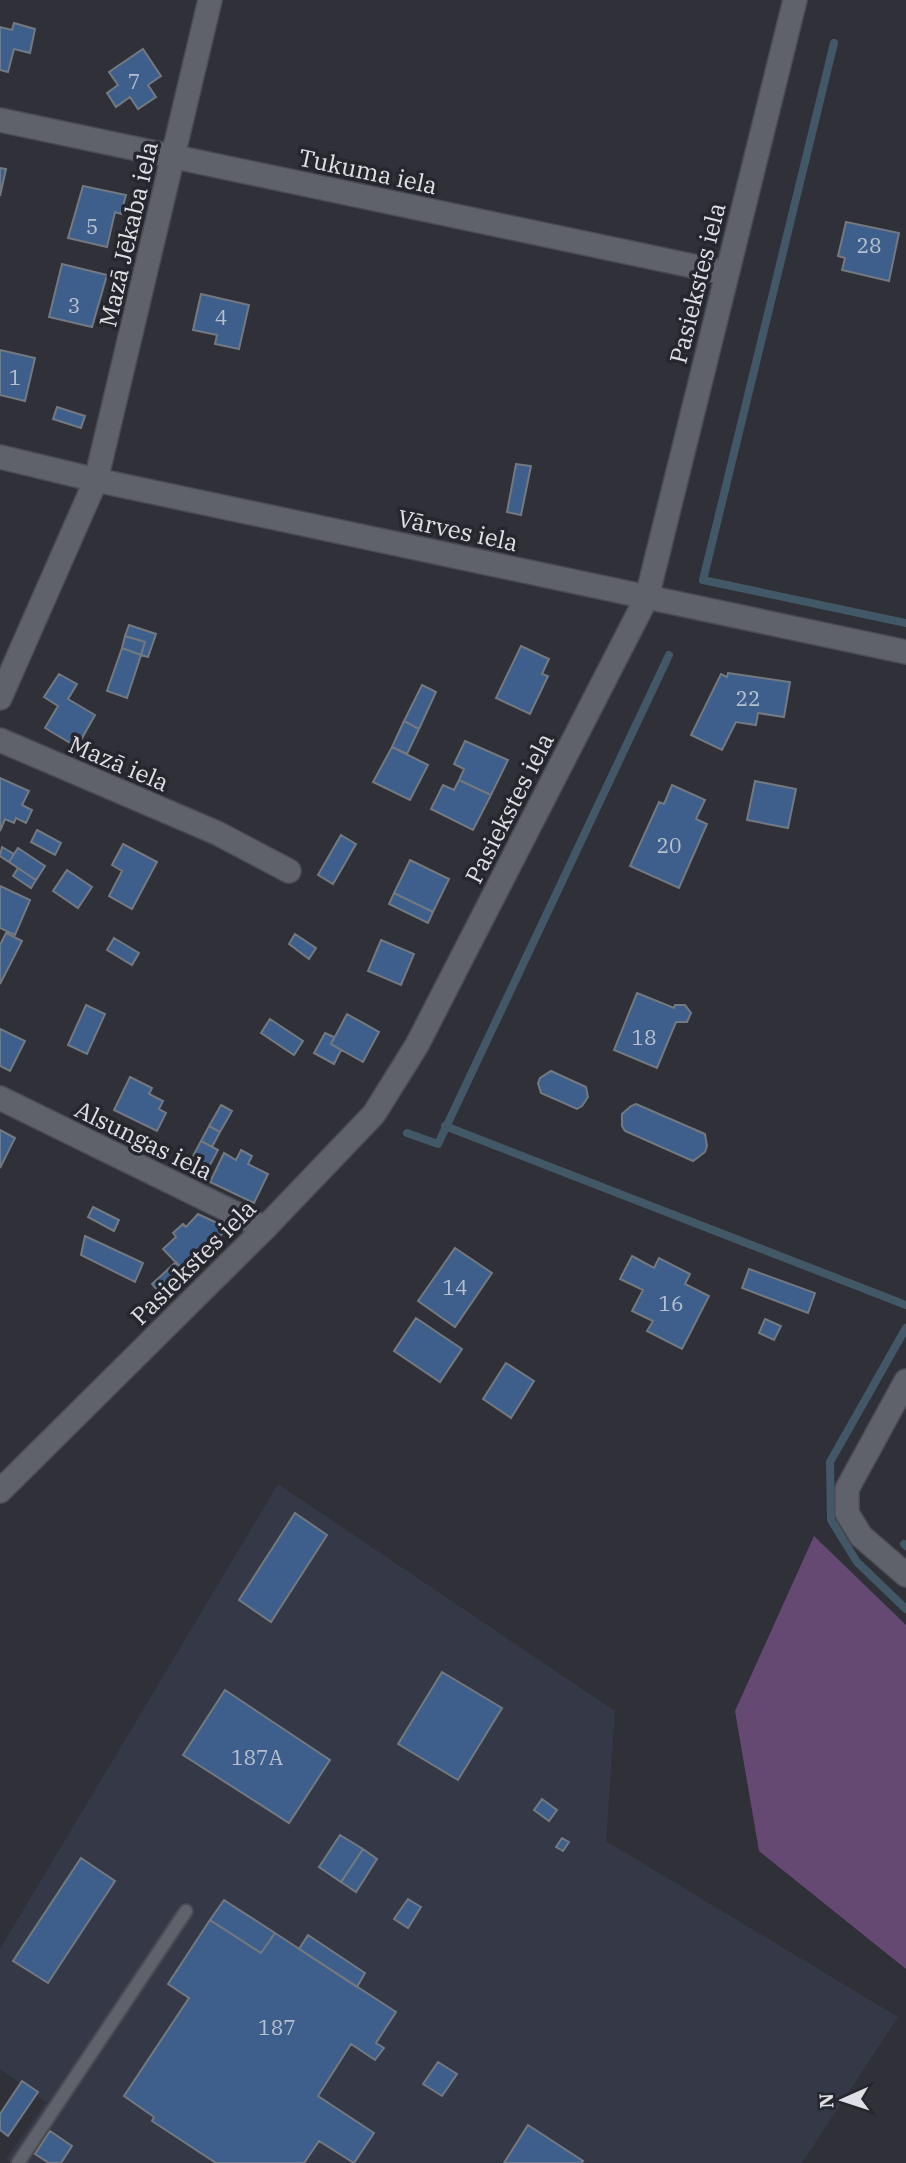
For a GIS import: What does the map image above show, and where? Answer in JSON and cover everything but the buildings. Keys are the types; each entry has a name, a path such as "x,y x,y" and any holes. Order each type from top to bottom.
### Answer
{"street":[{"name":"Mazā Jēkaba iela","path":"0,698 96,480 210,0"},
{"name":"Pasiekstes iela","path":"0,1492 265,1228 374,1114 417,1045 647,597 795,0"},
{"name":"Tukuma iela","path":"0,120 726,273"},
{"name":"Vārves iela","path":"0,457 96,480 906,652"},
{"name":"Mazā iela","path":"0,740 217,833 289,871"},
{"name":"Alsungas iela","path":"0,1098 265,1228"},
{"path":"906,1381 847,1489 847,1513 861,1536 906,1575"}],"lane":[{"path":"18,2163 186,1910"}],"shaded area":[{"path":"278,1484 615,1711 606,1841 898,2017 802,2163 13,2163 6,2159 46,2102 0,2069 0,1949"},
{"path":"814,1536 906,1625 906,1969 759,1851 735,1711"}],"waterway":[{"path":"834,43 703,580 906,623"},
{"path":"407,1133 438,1144 669,655"},
{"path":"445,1126 906,1305"},
{"path":"906,1328 830,1462 831,1520 857,1562 906,1609"}]}
